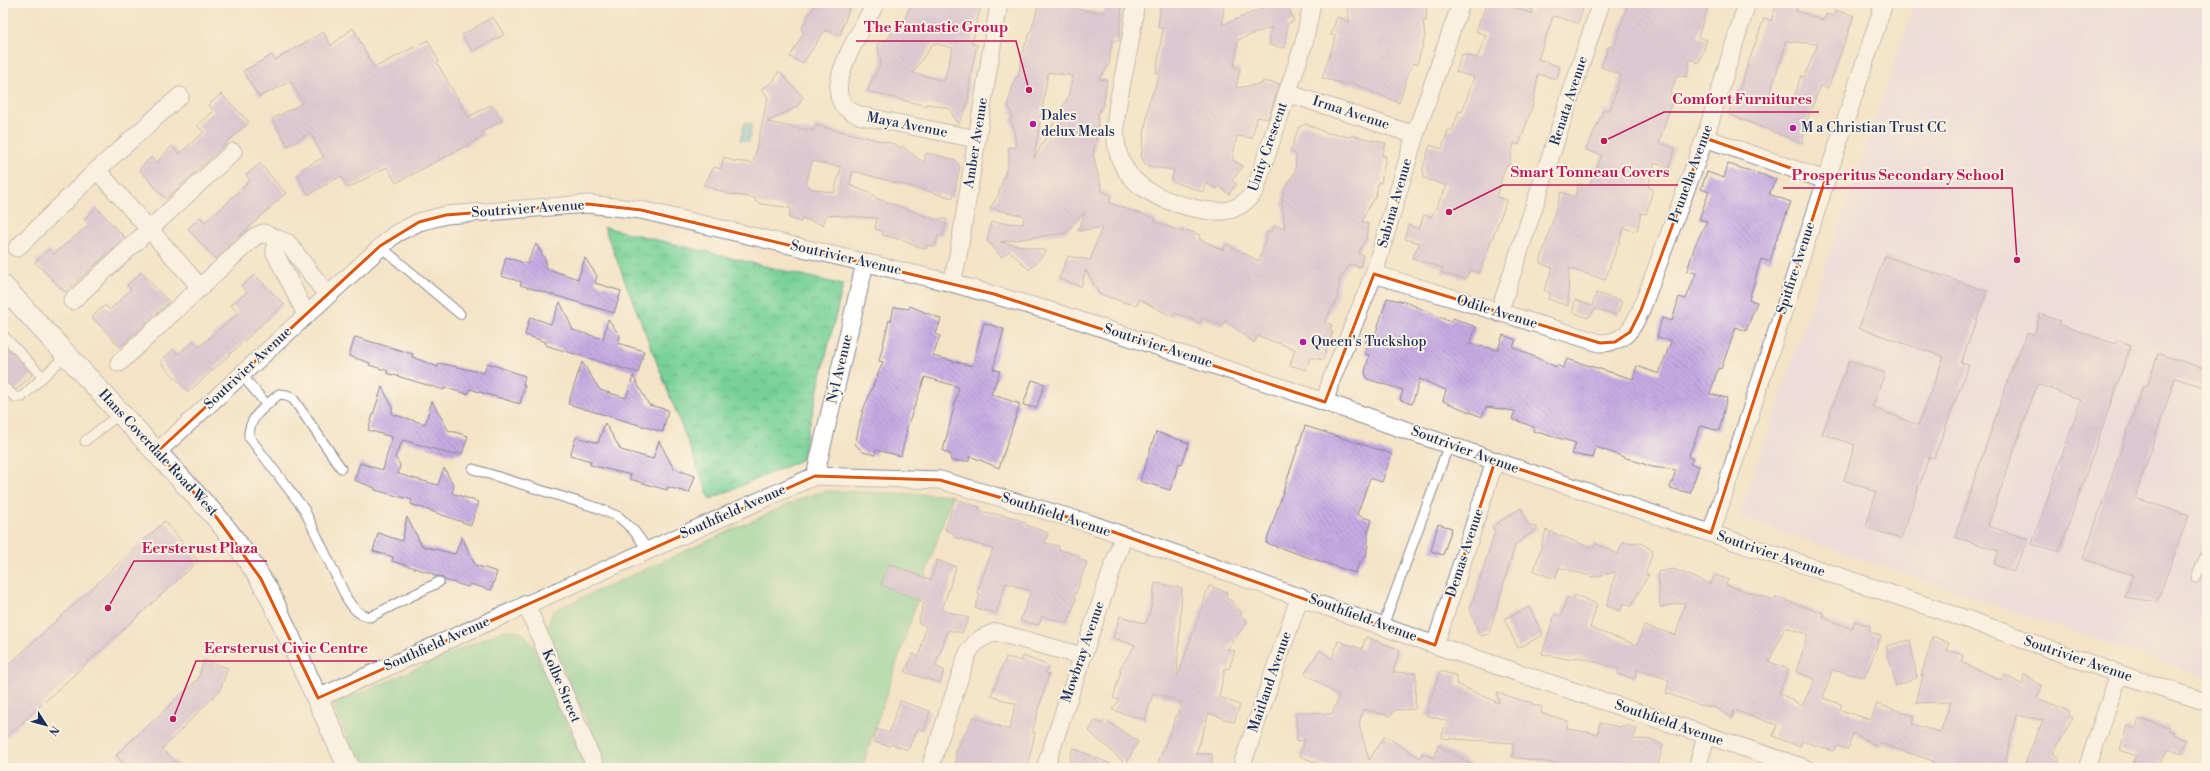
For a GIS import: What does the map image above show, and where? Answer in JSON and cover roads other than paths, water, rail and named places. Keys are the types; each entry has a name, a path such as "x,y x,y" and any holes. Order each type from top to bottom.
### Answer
{"street":[{"name":"Maya Avenue","path":"876,3 846,60 838,86 842,103 849,111 862,116 976,139"},
{"name":"Amber Avenue","path":"952,283 958,256 999,3"},
{"name":"Unity Crescent","path":"1135,3 1134,25 1116,117 1115,144 1121,161 1129,176 1136,184 1150,193 1185,206 1218,212 1233,210 1245,203 1251,197 1259,182 1304,43 1312,3"},
{"name":"Sabina Avenue","path":"1325,402 1330,383 1374,274 1415,135 1461,3"},
{"name":"Renata Avenue","path":"1499,313 1601,3"},
{"name":"Prunella Avenue","path":"1621,339 1630,332 1641,310 1704,138 1747,3"},
{"name":"Spitfire Avenue","path":"1711,533 1884,3"},
{"name":"Irma Avenue","path":"1287,93 1415,135"},
{"path":"17,248 97,170 180,96"},
{"path":"1704,138 1825,180"},
{"path":"72,301 233,152"},
{"path":"97,170 201,288"},
{"name":"Soutrivier Avenue","path":"157,452 380,246 395,234 419,222 446,215 588,204 648,211 952,283 1050,311 1325,402 1495,461 1975,622 2119,674 2207,702"},
{"path":"119,363 254,237 263,233 270,234 276,239 288,243 327,295"},
{"path":"276,239 275,253 306,314"},
{"name":"Nyl Avenue","path":"815,476 865,263"},
{"name":"Odile Avenue","path":"1374,274 1600,343 1610,343 1621,339"},
{"name":"Hans Coverdale Road West","path":"3,286 217,518 262,579 349,768"},
{"name":"Demas Avenue","path":"1435,645 1495,461"},
{"name":"Southfield Avenue","path":"318,698 815,476 940,480 1088,523 1300,596 1435,645 1706,737 1805,768"},
{"name":"Mowbray Avenue","path":"1045,768 1123,536"},
{"name":"Maitland Avenue","path":"1240,768 1300,596"},
{"name":"Kolbe Street","path":"526,604 596,768"},
{"path":"930,768 967,655 976,641 983,636 996,632 1082,656"},
{"path":"2087,768 2119,674"},
{"path":"1697,768 1706,737"}],"lane":[{"path":"380,246 460,314"},
{"path":"3,334 43,377"},
{"path":"3,386 15,397 22,397 66,355"},
{"path":"241,374 267,406"},
{"path":"341,468 294,400 287,395 279,394 254,416 248,428 249,437 304,509 347,599 354,610 362,616 370,617 439,582"},
{"path":"85,441 120,413"},
{"path":"1383,626 1449,444"},
{"path":"473,469 598,508 620,517 634,531 648,550"},
{"path":"2196,578 2207,551"}],"water":[{"path":"745,122 752,124 749,142 740,140"}],"place":[{"name":"The Fantastic Group","path":"1029,90"},
{"name":"Dales delux Meals","path":"1033,124"},
{"name":"M a Christian Trust CC","path":"1793,128"},
{"name":"Comfort Furnitures","path":"1604,141"},
{"name":"Smart Tonneau Covers","path":"1449,212"},
{"name":"Prosperitus Secondary School","path":"2017,260"},
{"name":"Queen's Tuckshop","path":"1303,342"},
{"name":"Eersterust Plaza","path":"108,608"},
{"name":"Eersterust Civic Centre","path":"173,719"}]}
